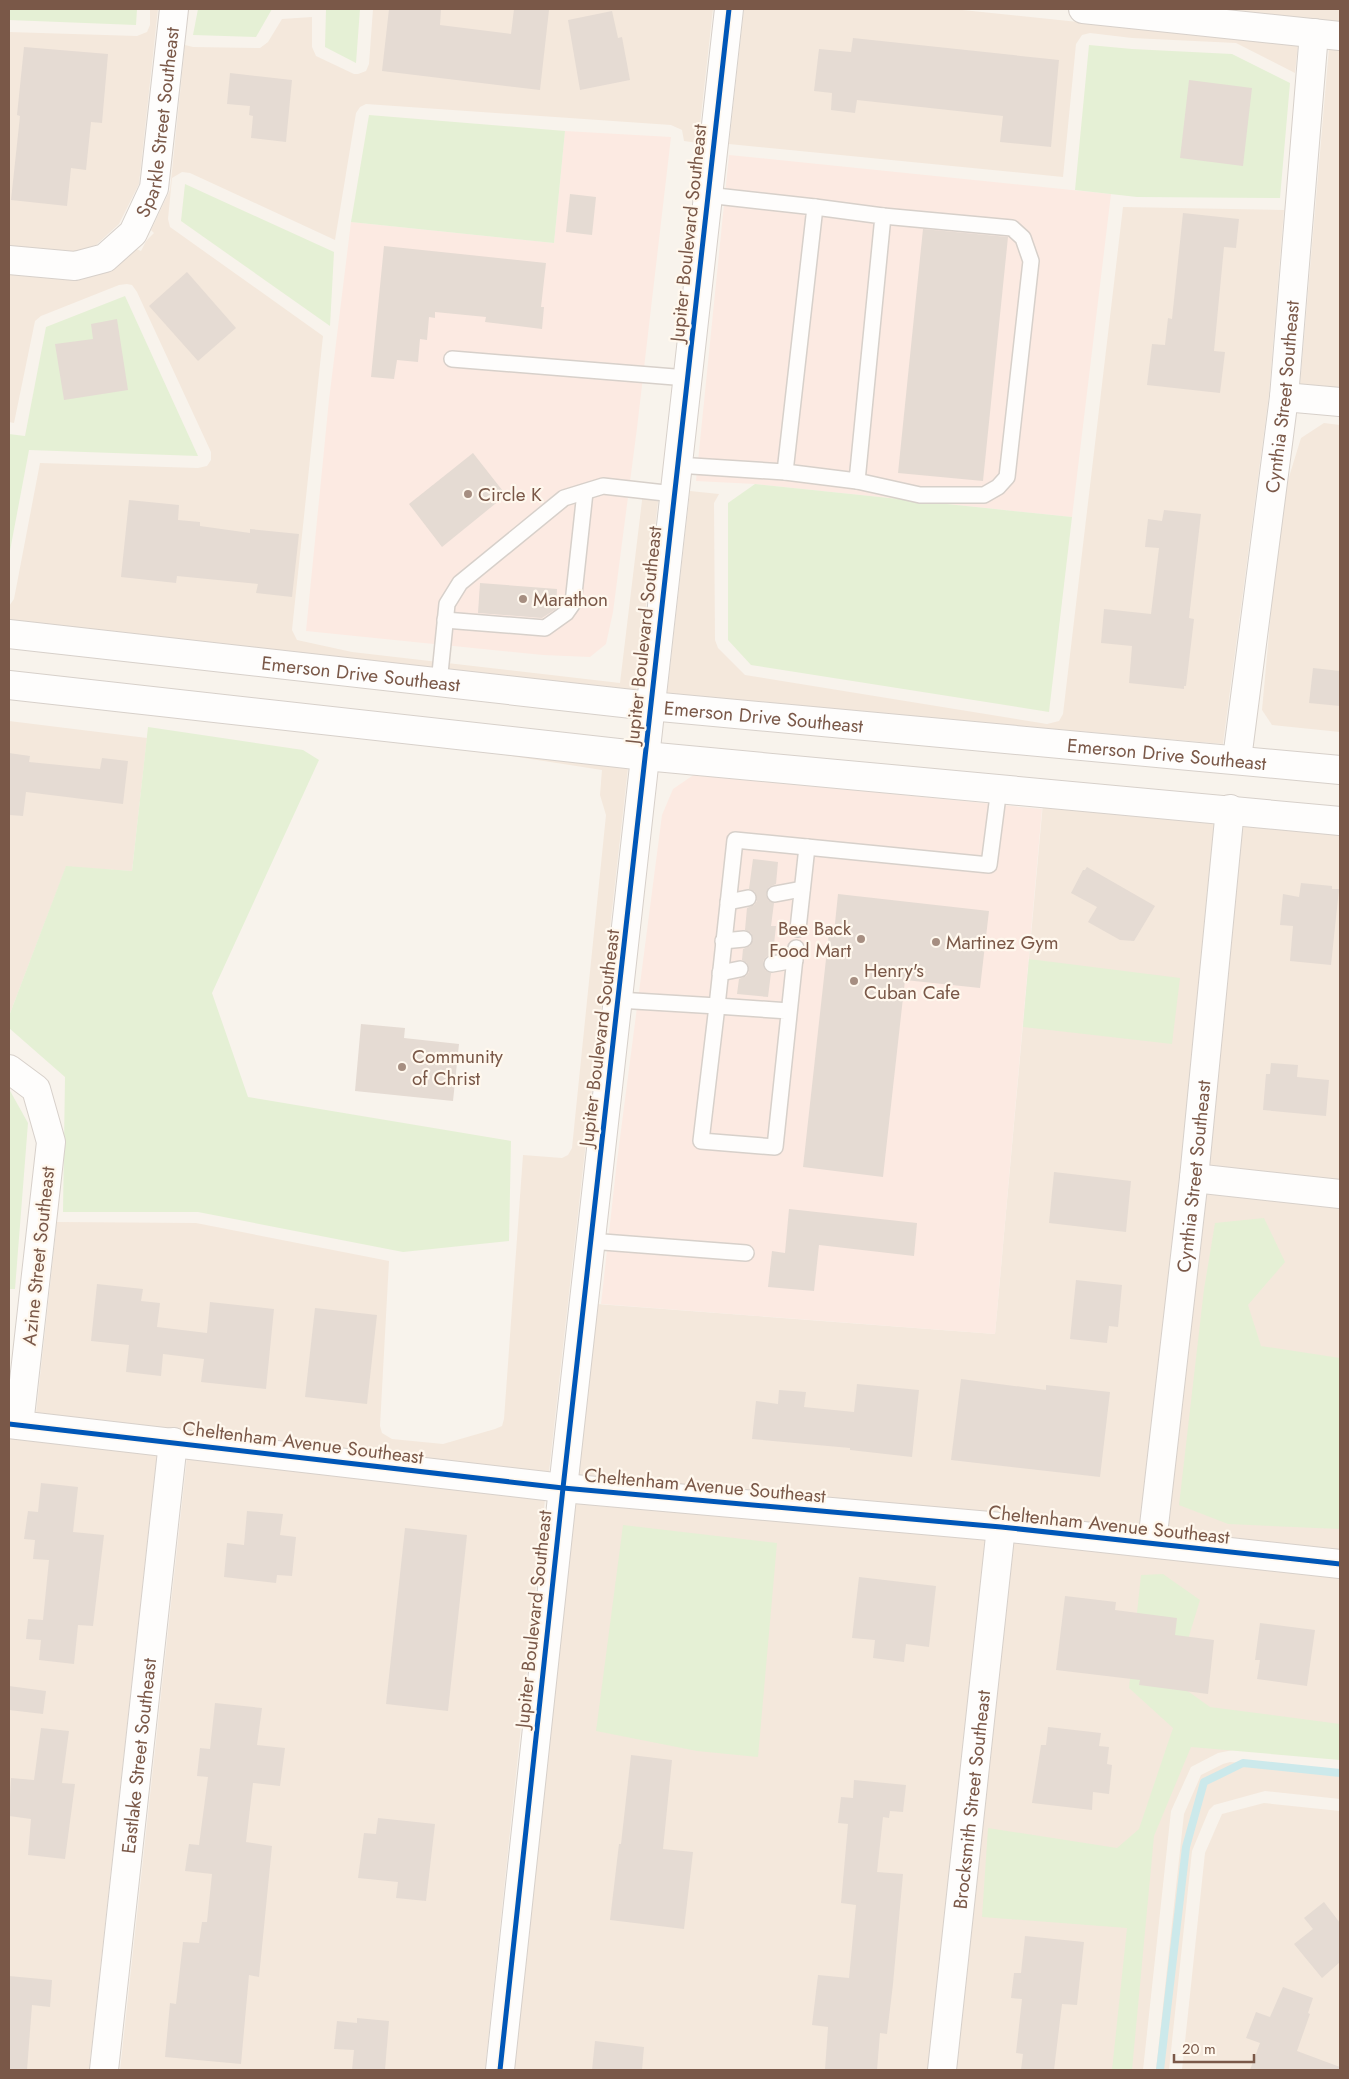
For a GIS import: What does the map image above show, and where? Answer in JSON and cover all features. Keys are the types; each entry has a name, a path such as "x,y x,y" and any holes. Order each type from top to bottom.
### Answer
{"street":[{"name":"Sparkle Street Southeast","path":"9,260 75,266 105,258 133,233 154,188 174,9"},
{"name":"Jupiter Boulevard Southeast","path":"500,2070 590,1241 728,9"},
{"path":"1084,9 1327,34"},
{"name":"Cynthia Street Southeast","path":"1237,759 1284,397 1327,34"},
{"path":"1284,397 1340,402"},
{"name":"Emerson Drive Southeast","path":"9,634 650,706 1340,770"},
{"path":"9,684 645,756 1230,809 1340,821"},
{"name":"Cynthia Street Southeast","path":"1152,1543 1194,1178 1230,809"},
{"name":"Azine Street Southeast","path":"9,1069 36,1089 50,1142 14,1424"},
{"path":"1194,1178 1340,1194"},
{"name":"Cheltenham Avenue Southeast","path":"14,1424 563,1488 1001,1527 1340,1564"},
{"name":"Eastlake Street Southeast","path":"104,2070 173,1442"},
{"name":"Brocksmith Street Southeast","path":"942,2070 1001,1527"}],"lane":[{"path":"677,465 785,472 857,481 920,495 984,495 998,487 1007,477 1032,261 1023,238 1012,228 883,216 708,195"},
{"path":"785,472 815,207"},
{"path":"857,481 883,216"},
{"path":"452,358 687,378"},
{"path":"439,682 447,604 460,583 564,498 604,486 674,494"},
{"path":"445,620 545,628 566,613 573,603 585,492"},
{"path":"772,964 795,954 775,1147 702,1141 735,840 989,865 999,788"},
{"path":"798,929 807,847"},
{"path":"775,894 802,889"},
{"path":"728,902 748,898"},
{"path":"723,942 744,938"},
{"path":"720,973 740,968"},
{"path":"618,1000 789,1011"},
{"path":"590,1241 746,1253"}],"shaded area":[{"path":"150,9 158,9 139,184 119,224 96,245 73,252 9,246 9,32 137,36 147,32 150,25"},
{"path":"373,9 713,9 698,143 684,141 682,130 671,125 366,104 360,107 356,113 335,240 190,173 182,172 172,178 168,219 170,227 323,336 292,630 297,640 352,652 620,683 644,484 660,485 636,691 9,620 9,606 14,599 40,463 198,468 207,466 211,460 211,452 137,292 132,285 127,284 119,285 41,316 35,321 14,423 9,422 9,274 80,280 116,268 136,249 141,251 146,241 154,233 151,230 170,190 185,45 193,47 260,48 268,42 282,19 312,17 312,47 316,56 354,74 358,74 366,71 369,64"},
{"path":"744,9 953,9 1298,45 1295,73 1236,43 1132,38 1090,33 1082,35 1076,44 1063,177 729,144"},
{"path":"1213,9 1340,9 1340,22 1316,20"},
{"path":"1329,48 1340,49 1340,389 1300,385"},
{"path":"565,131 671,137 637,428 613,612 606,644 590,657 543,655 306,631 329,400 351,222 554,243"},
{"path":"729,155 1111,194 1072,517 755,484 696,481"},
{"path":"1123,207 1284,210 1269,395 1223,744 667,694 690,491 719,494 714,503 715,640 718,648 745,675 1047,724 1059,721 1063,714"},
{"path":"1324,423 1340,425 1340,732 1272,725 1262,710 1281,503 1301,438"},
{"path":"9,721 147,738 132,871 66,867 9,1016"},
{"path":"499,754 628,768 549,1472 36,1413 57,1222 196,1223 389,1261 380,1426 382,1433 392,1439 443,1444 502,1426 523,1155 562,1158 568,1155 572,1148 606,815 600,795 602,770"},
{"path":"695,774 1042,809 995,1334 601,1304 617,1161 662,815 673,789"},
{"path":"1044,792 1340,821 1340,1757 1248,1747 1218,1753 1191,1767 1171,1811 1143,2070 500,2070 583,1303 995,1334"},
{"path":"9,1437 157,1454 89,2070 9,2070"},
{"path":"187,1457 545,1499 485,2070 120,2070"},
{"path":"1230,1762 1340,1772 1340,1799 1265,1791 1214,1805 1209,1810 1192,1851 1169,2070 1156,2070 1184,1814 1201,1775"},
{"path":"1264,1803 1340,1811 1340,2070 1182,2070 1205,1853 1222,1814"}],"green space":[{"path":"9,9 137,9 136,25 9,20"},
{"path":"198,9 272,9 256,37 193,35"},
{"path":"326,9 360,9 356,63 325,47"},
{"path":"1089,45 1232,54 1290,83 1280,198 1137,197 1075,190"},
{"path":"369,115 565,131 554,243 351,222"},
{"path":"185,184 334,252 330,326 181,221"},
{"path":"125,296 198,456 29,450 9,556 9,434 25,436 46,327"},
{"path":"755,484 1072,517 1049,712 751,665 728,640 728,503"},
{"path":"148,727 303,750 319,760 212,993 248,1097 511,1141 509,1241 403,1252 198,1212 63,1212 65,1077 9,1028 9,1016 66,866 132,871"},
{"path":"1029,959 1180,978 1172,1044 1023,1027"},
{"path":"9,1089 28,1123 15,1289 9,1289"},
{"path":"1264,1218 1285,1262 1248,1305 1261,1346 1340,1358 1340,1529 1228,1524 1179,1505 1204,1289 1215,1223"},
{"path":"623,1525 777,1543 758,1757 697,1751 596,1731"},
{"path":"1163,1574 1200,1600 1175,1682 1210,1707 1340,1724 1340,1760 1191,1747 1154,1836 1132,2070 1112,2070 1127,1928 982,1917 988,1828 1117,1848 1139,1829 1173,1728 1129,1688 1141,1575"}],"building":[{"path":"389,9 441,9 440,25 511,34 514,9 549,10 540,90 382,71"},
{"path":"612,11 618,38 622,37 630,80 580,90 568,20"},
{"path":"853,38 1059,60 1051,147 1000,142 1003,116 857,100 855,113 831,110 832,93 814,91 819,49 851,52"},
{"path":"24,47 108,54 102,123 91,122 86,170 71,168 67,206 11,200 20,116 17,115"},
{"path":"230,73 292,80 286,142 251,138 253,116 249,115 250,106 227,104"},
{"path":"1189,80 1252,88 1243,166 1180,158"},
{"path":"570,194 596,197 592,235 566,232"},
{"path":"1183,213 1239,219 1236,248 1224,247 1214,351 1225,352 1220,393 1147,385 1152,344 1165,345 1168,318 1172,319"},
{"path":"923,229 1008,237 983,481 898,473"},
{"path":"384,246 546,263 541,307 544,307 542,329 485,322 486,317 435,312 435,318 429,317 427,340 420,339 418,362 397,360 394,379 371,377"},
{"path":"187,272 236,328 198,361 149,306"},
{"path":"117,319 128,390 64,400 55,344 93,339 91,324"},
{"path":"473,453 506,495 442,547 409,504"},
{"path":"129,500 179,505 178,520 200,522 200,526 250,533 250,529 299,534 292,597 256,593 258,584 177,576 176,583 121,577"},
{"path":"1164,510 1201,514 1189,618 1194,619 1186,686 1184,686 1184,689 1129,683 1132,646 1101,643 1104,609 1151,614 1159,548 1145,547 1148,519 1162,521"},
{"path":"480,583 557,589 556,609 542,618 478,613"},
{"path":"1313,668 1340,671 1340,706 1309,703"},
{"path":"9,753 30,756 29,762 100,769 102,758 128,761 123,804 26,792 23,816 9,815"},
{"path":"753,859 778,862 776,884 769,887 766,895 768,900 774,903 771,926 776,926 773,954 766,957 763,961 765,970 771,973 768,997 737,994 739,979 746,976 749,972 747,963 742,960 743,949 750,946 753,939 751,933 745,930 747,908 754,905 757,901 755,892 749,889"},
{"path":"1087,867 1155,906 1134,941 1120,940 1088,922 1097,907 1071,893 1083,870"},
{"path":"1301,883 1332,886 1332,889 1339,889 1331,965 1290,961 1293,926 1280,925 1283,894 1299,897"},
{"path":"838,894 989,911 980,988 905,980 883,1177 803,1167 829,932 834,933"},
{"path":"361,1024 405,1028 404,1038 459,1044 453,1101 355,1091"},
{"path":"1271,1063 1298,1065 1297,1077 1329,1080 1326,1116 1263,1110 1266,1074 1270,1074"},
{"path":"1054,1172 1131,1181 1126,1232 1049,1223"},
{"path":"789,1209 917,1223 914,1256 819,1245 814,1291 768,1287 772,1251 785,1253"},
{"path":"1076,1280 1122,1285 1118,1327 1109,1326 1107,1343 1070,1339"},
{"path":"97,1284 143,1289 141,1301 160,1303 157,1327 207,1333 210,1302 274,1309 266,1389 201,1382 204,1359 163,1354 161,1376 126,1372 129,1345 91,1341"},
{"path":"315,1308 377,1315 367,1404 305,1397"},
{"path":"961,1379 1046,1390 1046,1385 1110,1392 1100,1477 951,1460"},
{"path":"857,1384 919,1390 912,1457 850,1450 850,1448 752,1439 756,1401 778,1404 779,1390 806,1392 804,1407 854,1412"},
{"path":"41,1483 78,1487 73,1532 104,1535 93,1626 78,1625 74,1664 39,1660 41,1640 26,1639 28,1619 43,1620 49,1560 33,1559 35,1540 24,1539 28,1511 38,1512"},
{"path":"247,1511 283,1514 280,1535 296,1537 292,1576 277,1575 276,1583 224,1577 227,1543 244,1545"},
{"path":"405,1528 467,1535 448,1711 386,1704"},
{"path":"859,1577 936,1586 929,1647 906,1644 904,1662 873,1658 875,1640 852,1638"},
{"path":"1065,1596 1116,1602 1115,1610 1177,1618 1175,1635 1214,1640 1208,1694 1139,1685 1140,1680 1056,1670"},
{"path":"1260,1623 1315,1630 1307,1686 1257,1679 1260,1660 1255,1660"},
{"path":"9,1686 46,1691 43,1714 9,1710"},
{"path":"215,1703 262,1708 257,1745 285,1748 280,1786 253,1783 246,1842 272,1846 259,1977 249,1975 241,2064 165,2057 170,2003 176,2004 183,1942 199,1943 202,1922 207,1922 212,1874 185,1871 189,1844 199,1845 208,1777 197,1776 200,1748 210,1749"},
{"path":"1048,1727 1101,1733 1099,1746 1109,1747 1107,1764 1112,1765 1109,1794 1093,1792 1092,1810 1032,1803 1041,1745 1046,1745"},
{"path":"41,1728 69,1731 62,1783 75,1784 65,1859 28,1855 31,1819 9,1816 11,1778 34,1780"},
{"path":"631,1755 672,1760 663,1849 693,1852 684,1929 610,1920"},
{"path":"854,1780 906,1785 903,1812 890,1811 889,1818 883,1817 877,1872 903,1874 893,1984 887,2034 880,2033 877,2070 825,2070 828,2027 812,2025 818,1975 849,1978 856,1905 841,1903 848,1824 838,1823 841,1797 853,1798"},
{"path":"378,1818 435,1824 426,1901 396,1898 398,1882 358,1878 364,1833 376,1834"},
{"path":"1324,1902 1340,1923 1340,1962 1322,1978 1294,1944 1313,1929 1304,1918"},
{"path":"1025,1936 1084,1942 1077,2005 1062,2004 1054,2070 1021,2070 1023,2054 1016,2053 1022,1999 1011,1998 1014,1973 1021,1973"},
{"path":"9,1976 52,1980 50,2007 32,2005 27,2070 9,2070"},
{"path":"1283,1987 1313,1998 1308,2013 1310,2014 1297,2051 1340,2067 1340,2070 1250,2070 1260,2043 1246,2038 1256,2012 1270,2017"},
{"path":"357,2018 389,2021 385,2070 352,2070 354,2050 334,2049 337,2021 357,2023"},
{"path":"595,2041 644,2047 642,2070 592,2070"}],"waterway":[{"path":"1160,2070 1186,1847 1204,1782 1243,1763 1340,1773"}],"cycle path":[{"path":"500,2070 563,1488 729,9"},
{"path":"9,1424 563,1488 1001,1527 1340,1564"}],"place":[{"name":"Circle K","path":"468,494"},
{"name":"Marathon","path":"523,599"},
{"name":"Bee Back Food Mart","path":"861,939"},
{"name":"Martinez Gym","path":"936,942"},
{"name":"Henry's Cuban Cafe","path":"854,981"},
{"name":"Community of Christ","path":"402,1067"}]}
